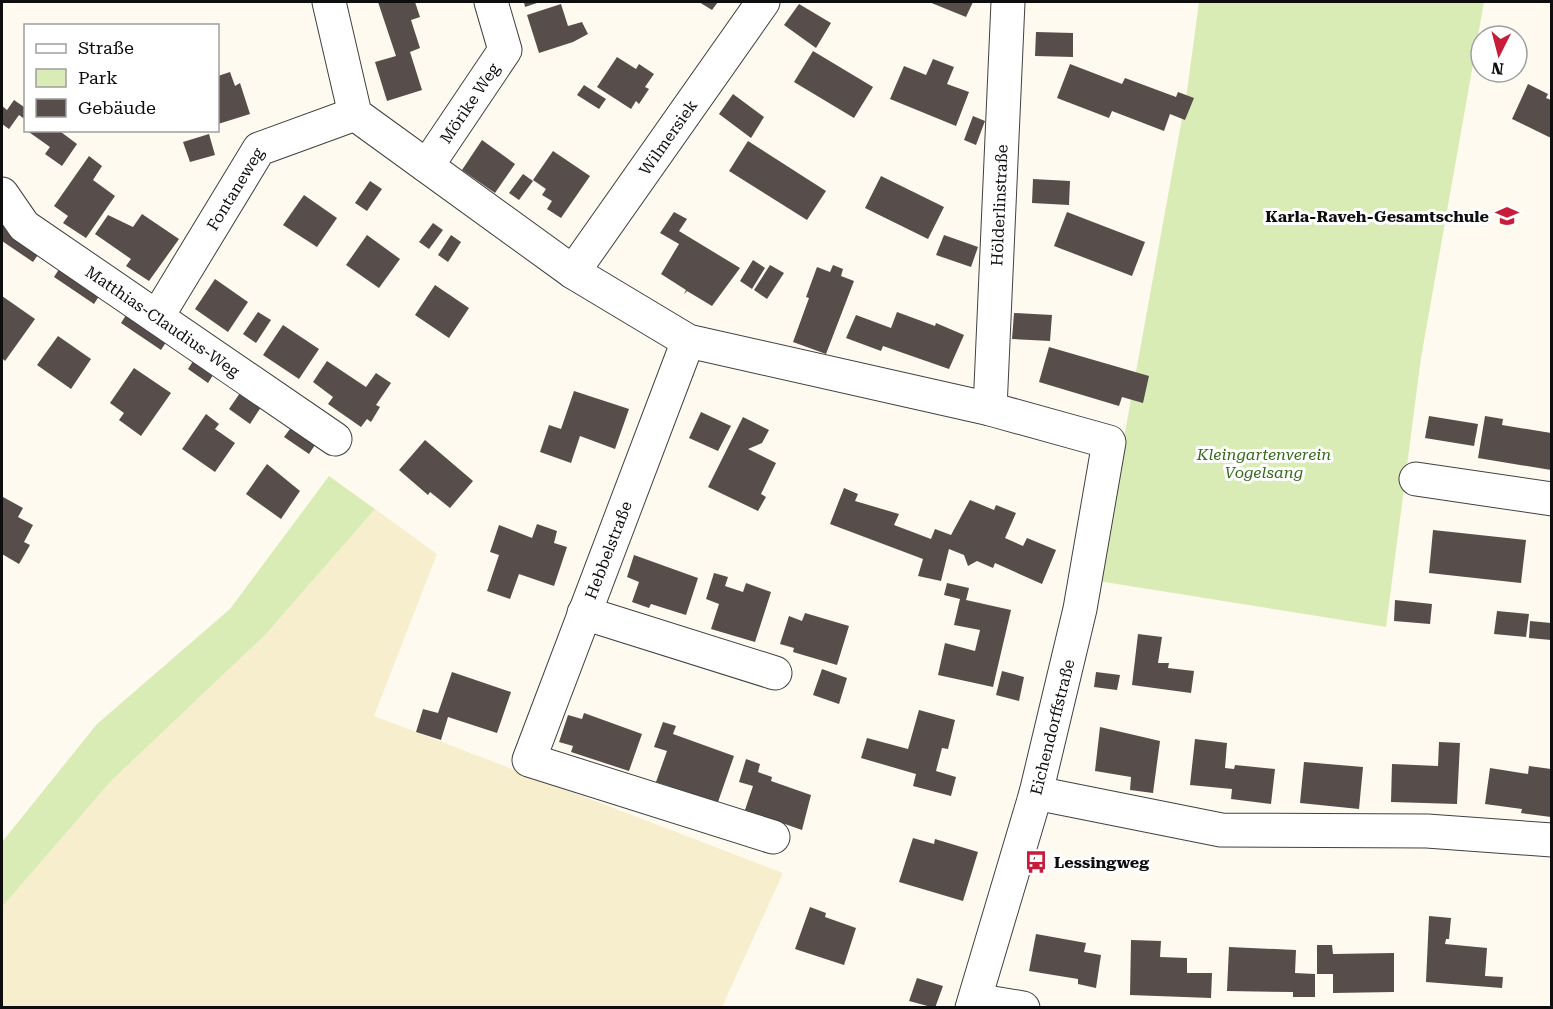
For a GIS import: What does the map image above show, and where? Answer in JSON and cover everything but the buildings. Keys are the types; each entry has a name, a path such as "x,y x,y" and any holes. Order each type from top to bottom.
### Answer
{"street":[{"path":"329,2 355,114 573,272 688,341 990,409"},
{"name":"Mörike Weg","path":"427,166 505,50 491,2"},
{"name":"Wilmersiek","path":"573,272 763,2"},
{"name":"Hölderlinstraße","path":"990,409 1008,2"},
{"name":"Fontaneweg","path":"157,317 259,149 355,114"},
{"name":"Matthias-Claudius-Weg","path":"2,194 24,226 335,439"},
{"name":"Hebbelstraße","path":"688,341 529,760 773,837"},
{"name":"Eichendorffstraße","path":"973,1004 1036,793 1080,609 1109,442 990,409"},
{"path":"1436,478 1551,499"},
{"path":"584,613 775,673"},
{"path":"1036,793 1221,830 1427,831 1551,840"},
{"path":"973,1004 1023,1008"}],"shaded area":[{"path":"375,509 437,554 374,716 783,873 722,1007 2,1008 2,907 111,781 266,634"}],"green space":[{"name":"Kleingartenverein Vogelsang","path":"1199,2 1484,2 1480,24 1469,24 1469,84 1421,358 1386,627 1098,581 1187,91"},
{"path":"329,476 375,509 266,634 111,781 2,907 2,842 97,724 230,609"}],"place":[{"name":"Karla-Raveh-Gesamtschule","path":"1507,216"},
{"name":"Lessingweg","path":"1036,862"}]}
